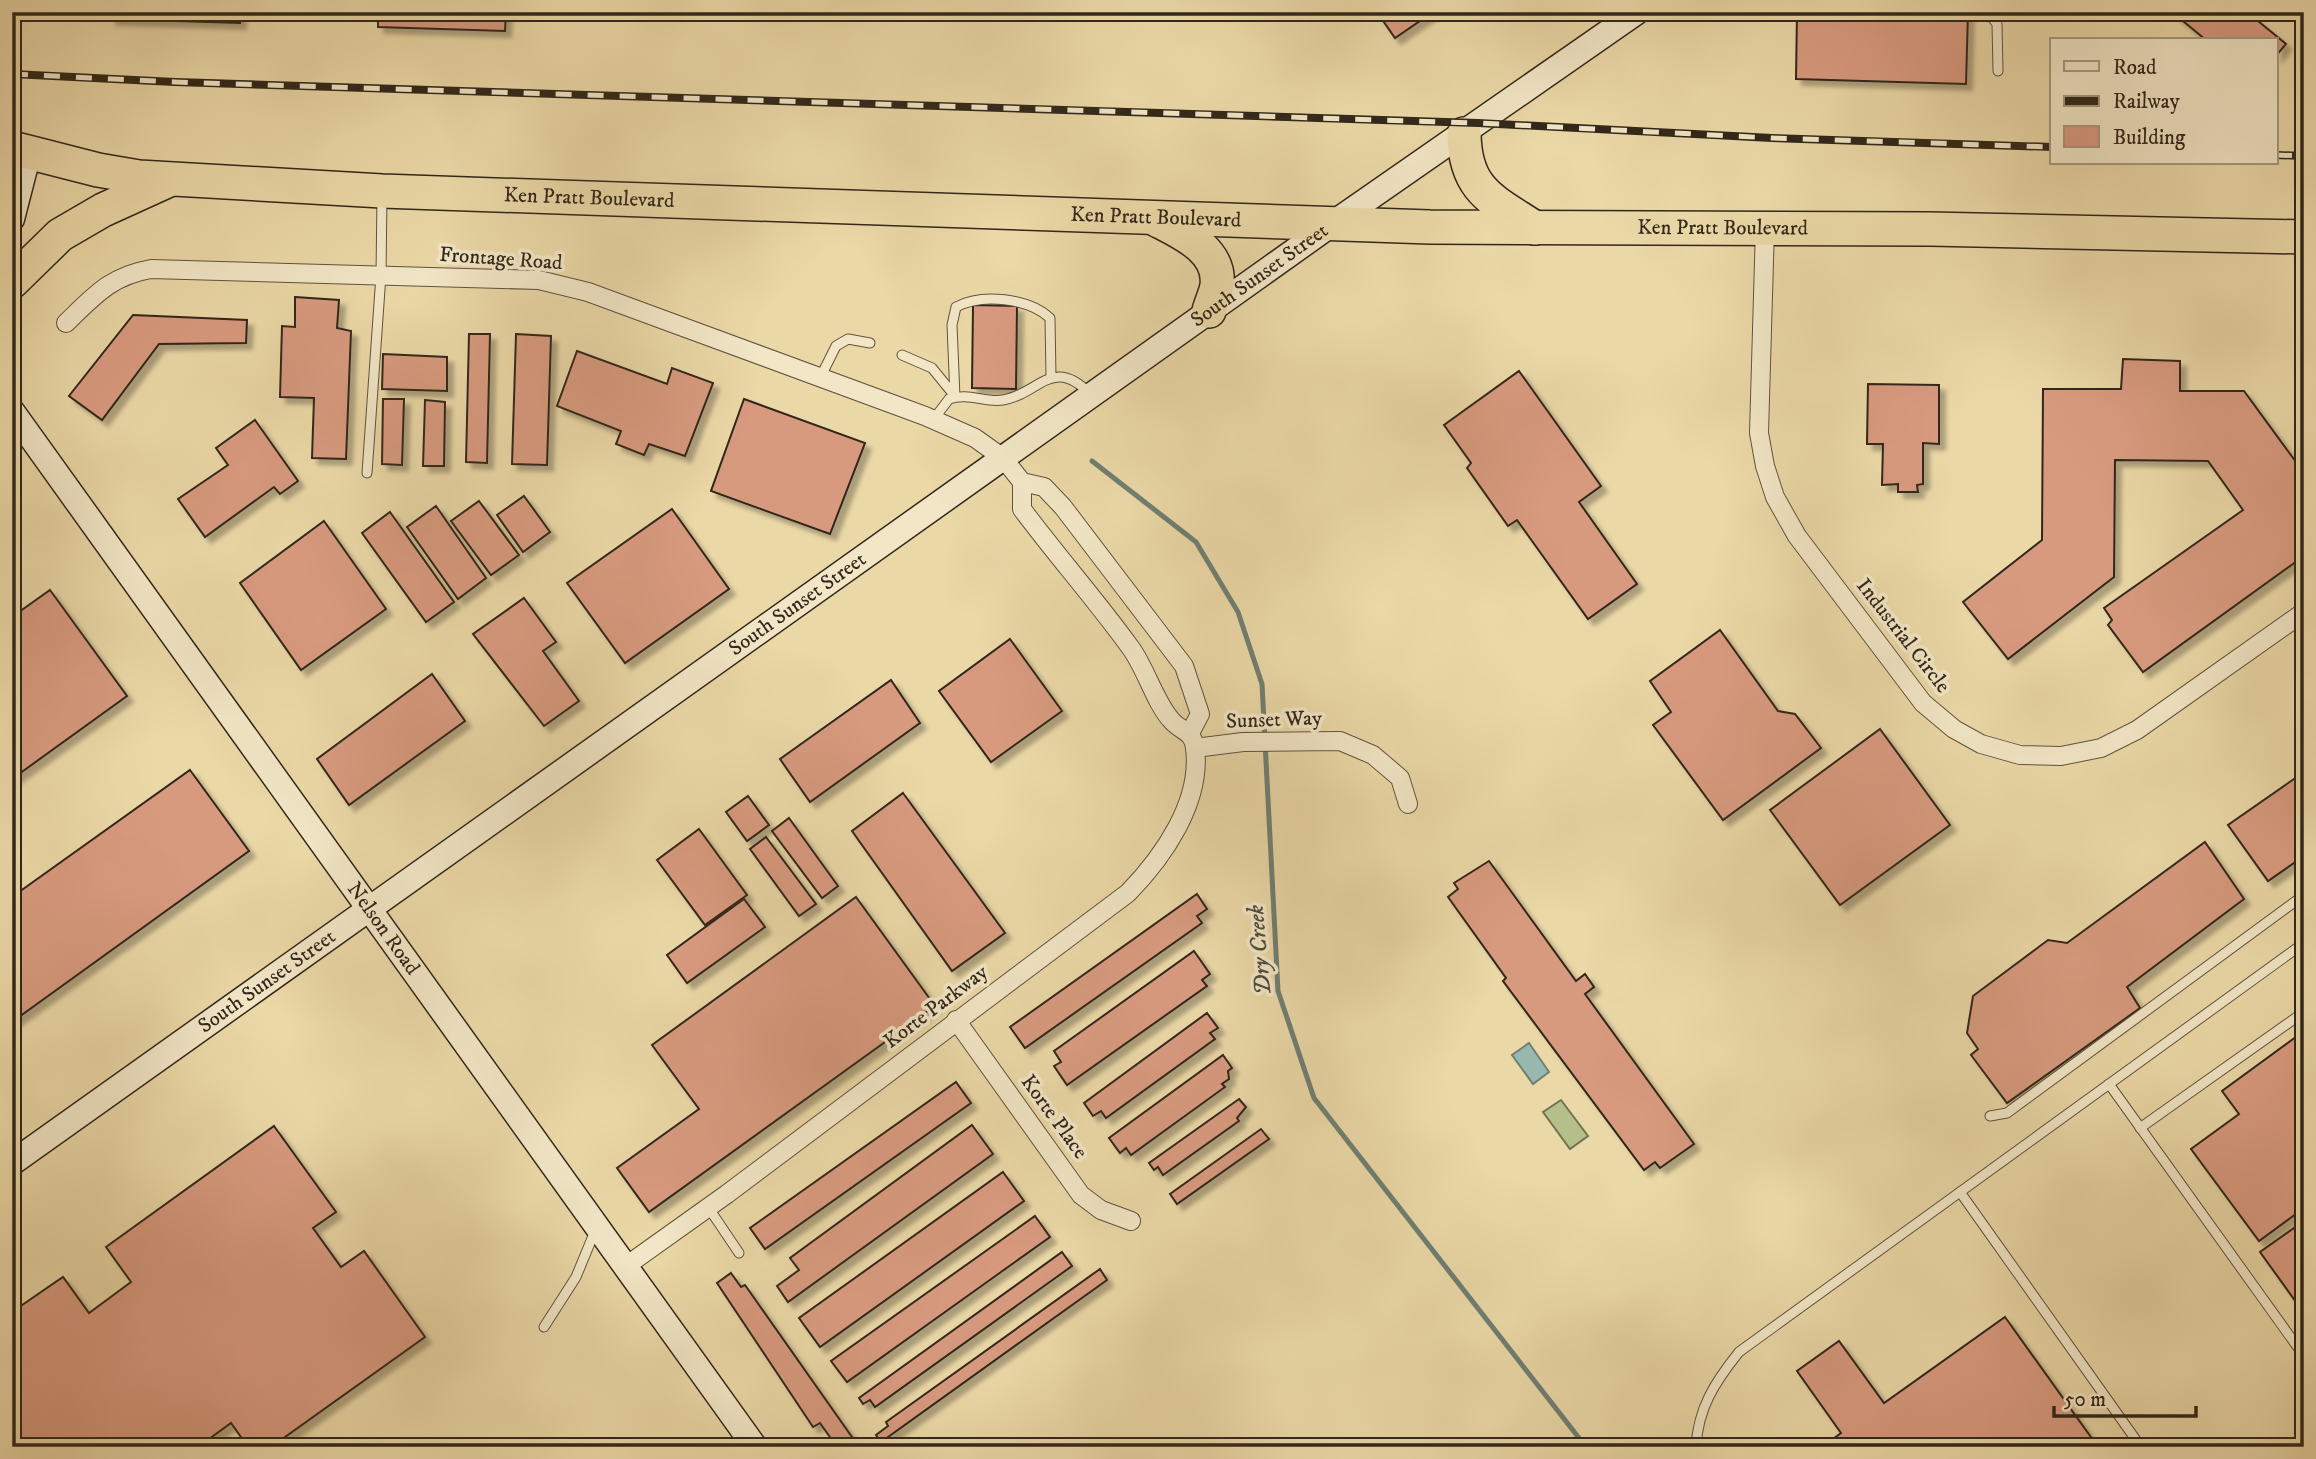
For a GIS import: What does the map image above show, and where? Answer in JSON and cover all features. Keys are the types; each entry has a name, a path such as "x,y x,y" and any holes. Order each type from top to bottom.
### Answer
{"highway":[{"path":"1464,134 1464,159 1474,183 1492,199 1535,228"},
{"name":"Ken Pratt Boulevard","path":"21,150 98,170 169,180 382,191 1332,224 2164,232 2304,237"},
{"path":"12,282 61,235 103,210 169,180"},
{"path":"1149,216 1185,234 1203,247 1215,266 1217,284 1209,311"}],"street":[{"name":"South Sunset Street","path":"1501,107 1637,12"},
{"name":"South Sunset Street","path":"12,1163 1209,311 1586,47"},
{"path":"12,219 21,150"},
{"name":"Industrial Circle","path":"1765,227 1759,433 1765,466 1775,497 1797,536 1923,703 1954,729 1981,744 2020,755 2061,756 2101,748 2137,730 2304,612"},
{"name":"Frontage Road","path":"66,323 106,285 128,273 151,269 551,282 588,292 933,420 975,438 1003,458"},
{"name":"Nelson Road","path":"12,411 755,1447"},
{"path":"12,436 51,466"},
{"name":"Korte Parkway","path":"626,1266 709,1207 1128,893 1157,863 1178,827 1192,788 1193,741 1200,714 1184,666 1063,507 1044,487 1023,482 1003,458"},
{"path":"1023,482 1022,509 1132,649 1172,721 1193,741"},
{"name":"Sunset Way","path":"1193,741 1340,741 1373,755 1400,778 1408,804"},
{"name":"Korte Place","path":"956,1020 1081,1195 1101,1210 1131,1222"}],"lane":[{"path":"1989,12 1997,24 1998,71"},
{"path":"367,473 381,275 382,191"},
{"path":"955,397 952,325 956,307 970,300 1020,302 1042,311 1050,318 1051,377"},
{"path":"820,378 836,346 848,339 870,343"},
{"path":"902,355 932,368 955,397"},
{"path":"933,420 945,402 955,397 990,400 1012,398 1051,377 1065,377 1080,383 1091,395"},
{"path":"1990,1116 2007,1113 2304,895"},
{"path":"1696,1447 1703,1405 1720,1376 1739,1352 2304,943"},
{"path":"2140,1128 2304,1012"},
{"path":"2109,1084 2300,1343 2304,1356"},
{"path":"1960,1192 2141,1447"},
{"path":"709,1207 739,1253"},
{"path":"544,1326 576,1277 597,1227"}],"green space":[{"path":"1561,1100 1588,1136 1570,1149 1543,1112"}],"water":[{"path":"1529,1043 1549,1072 1533,1084 1512,1055"}],"building":[{"path":"110,12 240,12 240,23 110,19"},
{"path":"378,12 506,12 505,31 378,27"},
{"path":"1377,12 1433,12 1395,38"},
{"path":"1797,12 1968,12 1966,84 1796,79"},
{"path":"2172,12 2247,12 2286,44 2278,54 2278,38 2204,38"},
{"path":"295,297 339,300 337,328 351,331 346,459 312,458 314,398 280,397 282,326 295,327"},
{"path":"973,305 1017,306 1016,389 972,388"},
{"path":"133,315 247,320 246,343 159,344 102,420 69,396"},
{"path":"469,334 490,334 487,463 466,462"},
{"path":"516,334 551,336 547,465 512,464"},
{"path":"577,351 667,384 672,368 713,383 685,456 649,444 644,455 616,444 621,431 557,406"},
{"path":"383,354 447,357 447,391 382,389"},
{"path":"2123,359 2180,361 2180,391 2244,391 2304,473 2304,556 2143,672 2108,625 2112,620 2104,608 2243,510 2208,461 2115,460 2114,577 2008,659 1963,602 2042,540 2043,389 2121,389"},
{"path":"1519,371 1601,486 1579,502 1637,584 1588,619 1517,520 1508,526 1467,468 1471,463 1444,425"},
{"path":"1868,384 1939,385 1939,444 1923,443 1923,484 1917,485 1918,492 1898,492 1898,484 1882,485 1883,444 1867,444"},
{"path":"383,399 404,399 402,465 382,464"},
{"path":"744,399 865,443 830,534 711,491"},
{"path":"425,400 445,402 444,466 423,466"},
{"path":"255,420 298,481 280,494 274,487 205,537 178,499 228,465 216,448"},
{"path":"524,496 550,532 523,552 497,515"},
{"path":"479,501 519,555 491,575 451,521"},
{"path":"436,506 486,578 458,599 407,527"},
{"path":"672,509 729,589 625,663 567,583"},
{"path":"390,512 454,602 426,622 362,533"},
{"path":"324,521 386,609 301,670 240,583"},
{"path":"50,590 127,696 12,779 12,617"},
{"path":"524,598 556,642 543,651 579,701 544,726 473,634"},
{"path":"1720,630 1778,711 1795,714 1821,748 1723,820 1653,725 1671,712 1650,681"},
{"path":"1010,639 1062,711 991,762 939,691"},
{"path":"432,674 465,721 349,805 317,759"},
{"path":"891,680 920,723 810,802 780,759"},
{"path":"1880,729 1950,825 1840,905 1770,810"},
{"path":"190,770 249,851 12,1022 12,897"},
{"path":"2304,772 2304,856 2268,881 2228,825"},
{"path":"903,793 1005,933 952,971 852,831"},
{"path":"748,796 769,825 747,841 726,812"},
{"path":"789,818 838,886 822,898 772,831"},
{"path":"699,829 747,895 705,925 657,860"},
{"path":"766,837 816,904 799,916 750,849"},
{"path":"2205,842 2244,899 2127,987 2140,1008 2007,1103 1971,1055 1978,1049 1967,1033 1973,996 2048,940 2067,943"},
{"path":"1489,861 1576,981 1585,974 1594,987 1585,994 1694,1144 1660,1168 1655,1162 1644,1170 1503,981 1506,978 1448,897 1458,889 1454,883"},
{"path":"1197,894 1207,909 1197,916 1202,923 1025,1048 1010,1027"},
{"path":"856,897 935,1006 649,1212 617,1168 699,1109 652,1045"},
{"path":"744,899 765,927 687,983 667,955"},
{"path":"1194,951 1210,974 1202,980 1207,986 1067,1085 1054,1066 1061,1062 1054,1051"},
{"path":"1207,1013 1218,1028 1210,1033 1215,1039 1106,1118 1101,1111 1093,1116 1084,1103"},
{"path":"2304,1031 2304,1208 2259,1241 2191,1149 2239,1114 2222,1091"},
{"path":"1223,1055 1232,1068 1228,1071 1229,1079 1222,1084 1225,1087 1131,1155 1126,1148 1120,1153 1109,1138"},
{"path":"956,1082 971,1103 765,1249 750,1228"},
{"path":"1239,1099 1246,1107 1237,1118 1239,1121 1163,1175 1158,1167 1154,1170 1149,1163"},
{"path":"972,1125 993,1154 788,1302 777,1286 799,1270 790,1258"},
{"path":"274,1126 336,1212 313,1228 341,1267 364,1251 425,1337 271,1447 248,1447 231,1423 198,1447 12,1447 12,1312 63,1277 89,1313 131,1282 106,1247"},
{"path":"1261,1129 1269,1139 1177,1204 1170,1194"},
{"path":"1003,1172 1024,1201 820,1347 799,1318"},
{"path":"1035,1216 1050,1237 847,1382 831,1361"},
{"path":"2304,1221 2304,1296 2296,1302 2260,1252"},
{"path":"1062,1252 1072,1266 875,1407 870,1400 863,1404 859,1398"},
{"path":"1100,1269 1107,1280 881,1442 876,1435 888,1426 886,1422"},
{"path":"731,1273 741,1287 745,1285 859,1447 837,1447 820,1423 813,1427 717,1283"},
{"path":"2005,1317 2098,1447 1822,1447 1841,1433 1797,1371 1839,1341 1884,1403"}],"waterway":[{"name":"Dry Creek","path":"1092,461 1196,542 1238,612 1262,684 1278,991 1314,1098 1586,1447"}],"railway":[{"path":"12,74 175,82 1478,123 1772,138 2050,147"},
{"path":"2278,155 2304,156"}]}
